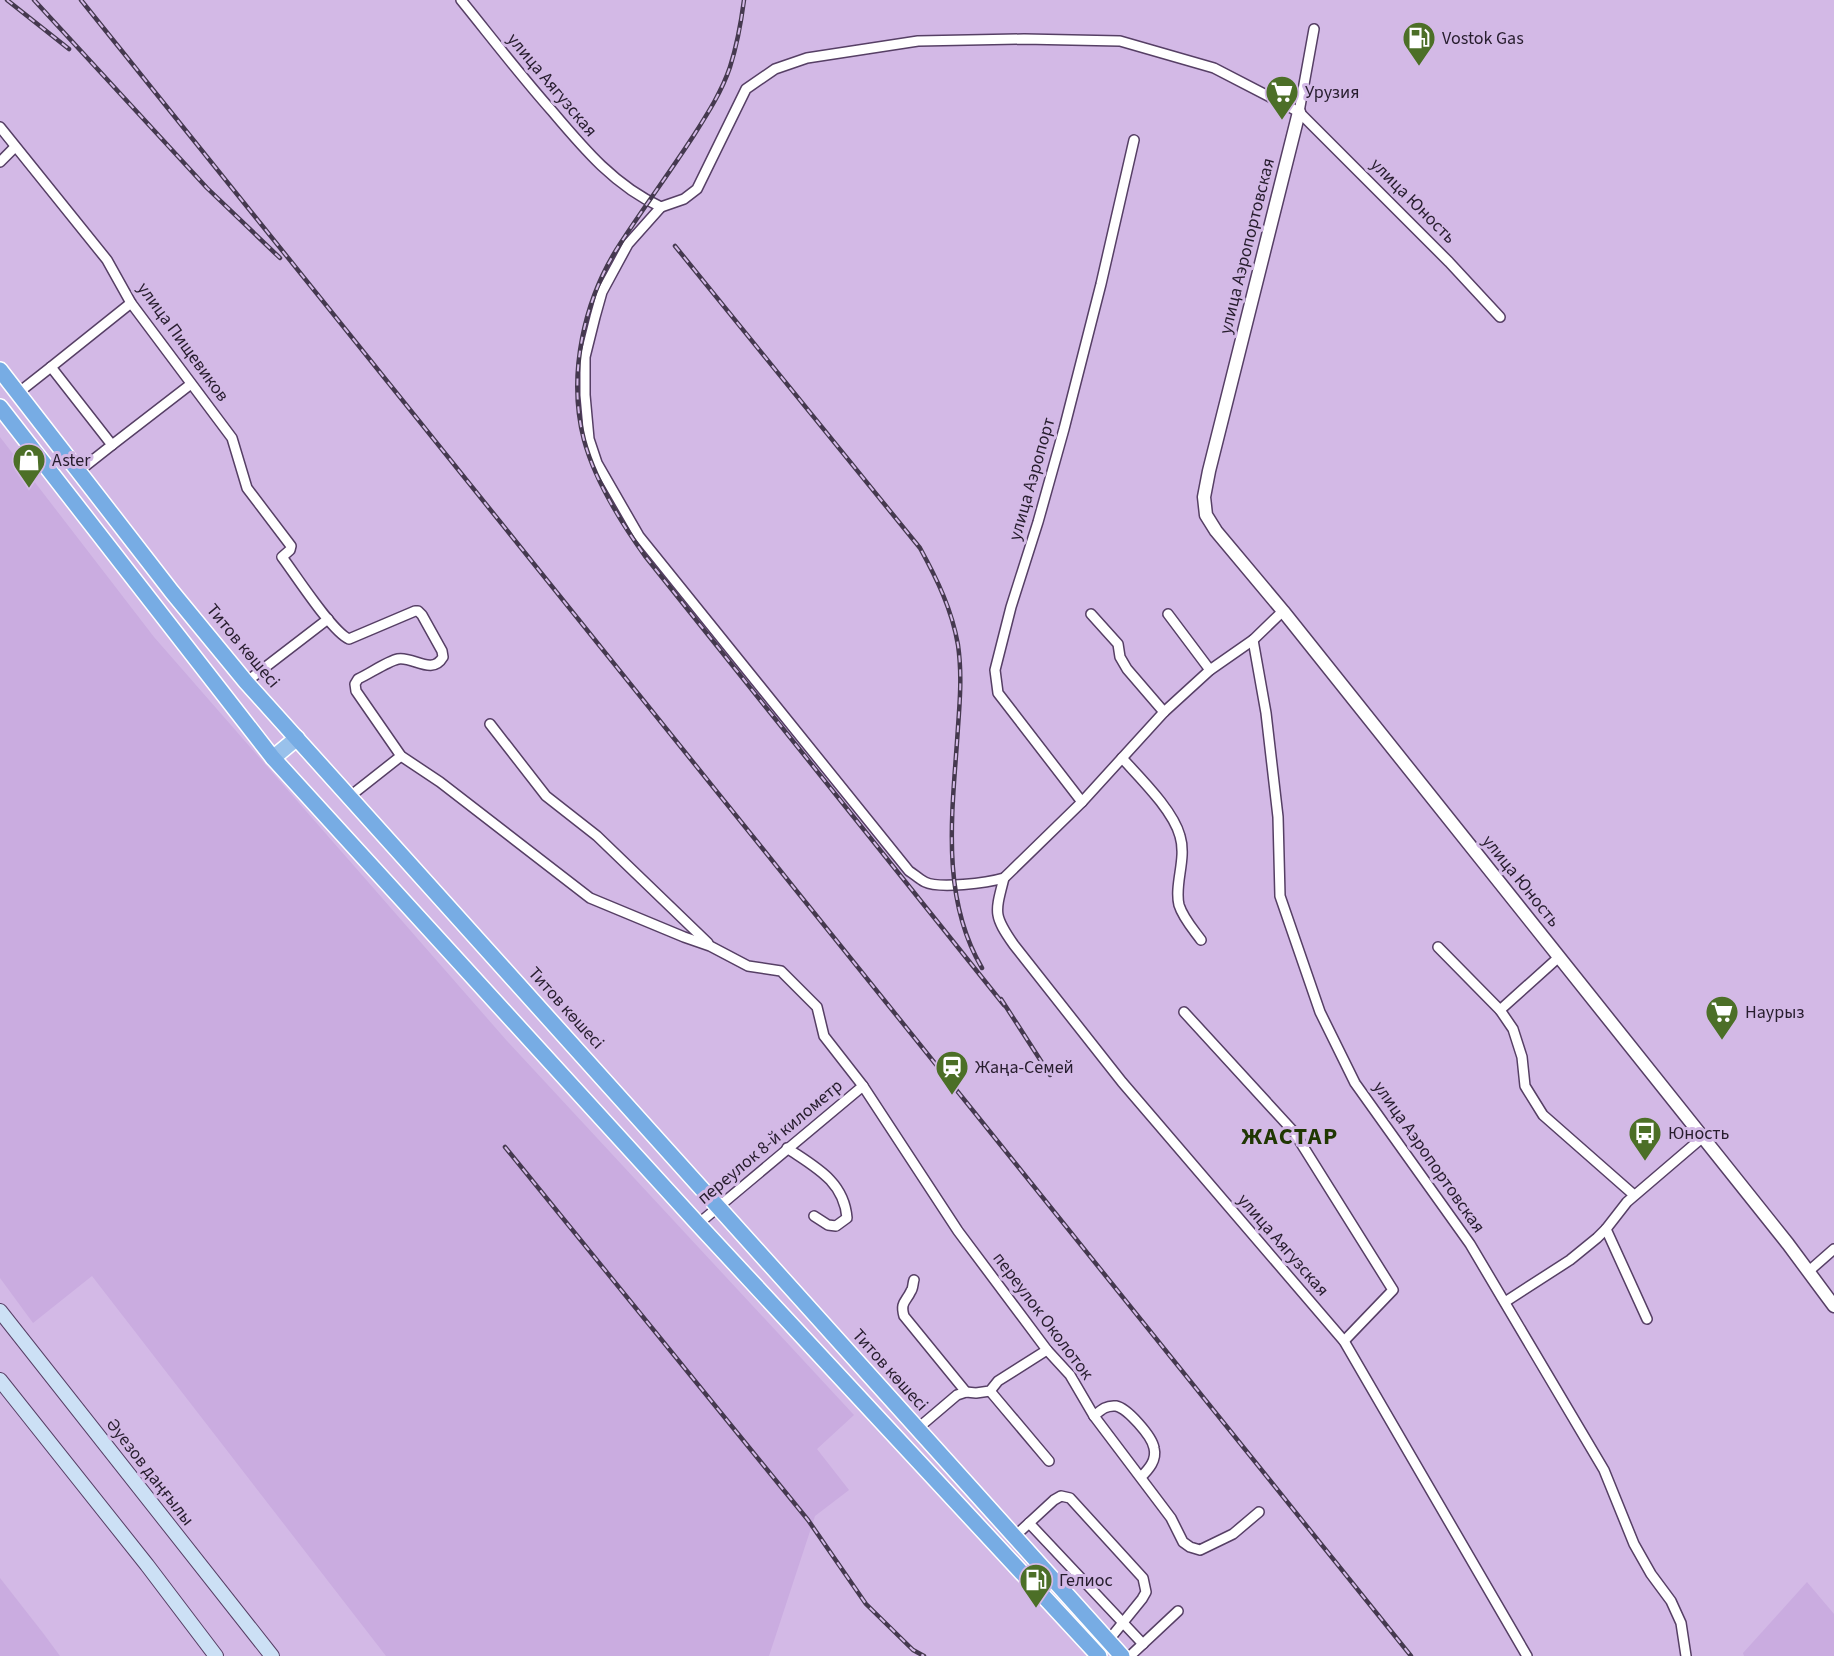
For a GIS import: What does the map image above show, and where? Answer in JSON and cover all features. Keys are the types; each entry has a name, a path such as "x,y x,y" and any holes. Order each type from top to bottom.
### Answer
{"highway":[{"name":"Титов көшесі","path":"0,370 172,592 246,682 1122,1656"},
{"path":"0,407 273,758 698,1224 1099,1656"}],"main road":[{"path":"273,758 297,738"},
{"name":"Әуезов даңғылы","path":"0,1311 272,1656"},
{"path":"0,1380 216,1656"},
{"path":"1062,1616 1074,1603"}],"street":[{"name":"улица Аягузская","path":"461,0 590,156 624,186 662,207"},
{"name":"улица Аэропортовская","path":"1209,471 1299,112 1314,29"},
{"name":"улица Юность","path":"662,207 684,199 698,189 746,88 775,69 807,58 918,41 1024,39 1120,41 1214,68 1299,112 1449,262 1500,317"},
{"name":"улица Пищевиков","path":"0,127 107,260 131,303 232,438 247,488 291,546 282,557 328,619"},
{"name":"улица Аэропорт","path":"1082,802 998,693 995,670 1011,607 1065,429 1134,141"},
{"path":"0,162 15,147"},
{"path":"662,207 628,243 602,292 595,317 585,357 585,395 590,440 597,463 639,536 909,871 927,883 987,883 1004,878 1082,802 1164,711 1210,670 1253,640 1283,611"},
{"path":"18,393 131,303"},
{"path":"51,367 112,445"},
{"path":"79,471 191,384"},
{"name":"улица Юность","path":"1209,471 1204,497 1206,515 1216,531 1283,611 1703,1137 1834,1306"},
{"path":"246,682 328,619 349,639 418,611 442,651 443,657 440,662 430,666 400,659 358,679 355,684 356,690 401,756 440,782 590,898 684,938 710,946"},
{"path":"1091,614 1118,644 1120,657 1127,669 1164,711"},
{"path":"1168,614 1210,670"},
{"name":"улица Аэропортовская","path":"1253,640 1266,713 1278,817 1280,896 1320,1012 1355,1083 1470,1244 1604,1470 1634,1544 1651,1574 1671,1601 1681,1623 1686,1656"},
{"path":"490,724 546,796 597,836 710,946"},
{"path":"349,797 401,756"},
{"path":"1122,758 1170,816 1180,835 1182,868 1178,897 1187,922 1201,940"},
{"name":"улица Аягузская","path":"1004,878 996,906 999,924 1122,1082 1344,1341 1527,1656"},
{"name":"переулок Околоток","path":"710,946 748,966 781,971 817,1007 824,1036 863,1086 958,1231 1047,1350 1070,1375 1094,1416 1171,1518 1183,1542 1200,1550 1233,1534 1259,1512"},
{"path":"1438,947 1500,1011 1513,1029 1522,1057 1525,1086 1543,1115 1634,1195"},
{"path":"1500,1011 1559,957"},
{"path":"1184,1012 1294,1132 1393,1290 1344,1341"},
{"name":"переулок 8-й километр","path":"698,1224 863,1086"},
{"path":"1505,1302 1570,1260 1606,1229 1634,1195 1703,1137"},
{"path":"787,1149 831,1180 839,1191 846,1208 847,1218 836,1226 828,1225 814,1216"},
{"path":"1606,1229 1647,1319"},
{"path":"1809,1271 1834,1249"},
{"path":"914,1280 912,1290 904,1299 902,1309 904,1316 966,1392"},
{"path":"917,1429 957,1395 966,1392 990,1391 998,1381 1047,1350"},
{"path":"990,1391 1049,1461"},
{"path":"1094,1416 1106,1407 1116,1406 1124,1409 1144,1430 1154,1447 1151,1467 1141,1477"},
{"path":"1014,1536 1054,1500 1061,1496 1070,1498 1143,1578 1146,1592 1108,1641"},
{"path":"1029,1523 1143,1644"},
{"path":"1130,1656 1178,1611"}],"shaded area":[{"path":"0,437 154,637 507,1041 854,1415 817,1449 849,1490 815,1516 769,1656 386,1656 92,1276 33,1323 0,1278"},
{"path":"0,1578 43,1633 60,1656 0,1656"},
{"path":"1807,1582 1834,1614 1834,1656 1744,1656 1743,1653"}],"railway":[{"path":"7,0 69,49"},
{"path":"34,0 207,188 280,258"},
{"path":"81,0 1411,1656"},
{"path":"744,0 732,59 719,93 694,135 620,244 607,266 588,313 578,364 577,390 584,440 609,500 645,556 1004,1005"},
{"path":"675,246 920,548 943,595 952,619 960,666 952,820 954,881 959,911 968,940 982,968"},
{"path":"1001,999 1050,1075"},
{"path":"505,1147 808,1520 866,1604 913,1650 924,1656"}],"place":[{"name":"Vostok Gas","path":"1419,67"},
{"name":"Урузия","path":"1282,121"},
{"name":"Aster","path":"29,489"},
{"name":"Наурыз","path":"1722,1041"},
{"name":"Жаңа-Семей","path":"952,1096"},
{"name":"Юность","path":"1645,1162"},
{"name":"Гелиос","path":"1036,1609"}],"district":[{"name":"ЖАСТАР","path":"1290,1136"}]}
